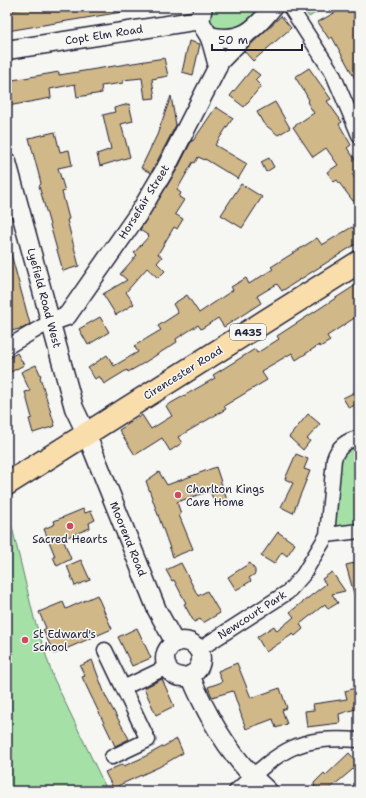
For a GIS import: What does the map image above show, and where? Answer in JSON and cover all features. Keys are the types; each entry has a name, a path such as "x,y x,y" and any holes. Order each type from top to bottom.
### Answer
{"main road":[{"name":"Cirencester Road","path":"7,484 359,262"}],"street":[{"name":"Horsefair Street","path":"50,322 66,316 141,210 167,166 218,66 273,7"},
{"path":"290,7 333,74 359,135"},
{"path":"202,13 203,29 209,36 218,66"},
{"name":"Copt Elm Road","path":"7,50 202,13"},
{"name":"Horsefair Street","path":"209,36 220,39 234,38 250,32"},
{"name":"Lyefield Road West","path":"7,162 74,408 86,433"},
{"path":"7,347 50,322"},
{"name":"Moorend Road","path":"86,433 157,610 175,643"},
{"name":"Newcourt Park","path":"198,650 288,592 302,575 327,535 334,459 340,447 345,443 359,438"},
{"path":"327,535 359,531"},
{"path":"180,641 190,642 200,654 200,664 198,669 190,675 179,676 167,667 166,653 175,643 180,641"},
{"path":"105,650 148,740 112,757"},
{"path":"123,688 167,667"},
{"path":"190,675 201,703 222,739 252,776 268,791"},
{"path":"236,791 280,754 300,744 320,739 359,740"}],"green space":[{"path":"206,7 266,7 249,28 219,31 206,21"},
{"path":"303,7 325,7 309,17"},
{"path":"359,444 359,527 337,527 335,524 338,463 345,449"},
{"name":"St Edward's School","path":"12,527 34,618 53,677 106,788 100,791 7,791 7,530"}],"building":[{"path":"32,7 122,7 122,12 7,31 7,11"},
{"path":"345,7 359,7 359,86 332,37 329,39 318,22"},
{"path":"281,16 291,28 253,61 244,51"},
{"path":"189,41 200,44 193,75 182,72"},
{"path":"164,58 168,76 152,79 155,98 145,99 142,78 123,80 123,83 101,86 102,93 77,97 75,84 50,89 51,98 8,106 7,81 59,72 59,75"},
{"path":"309,68 331,99 327,101 342,122 339,124 351,145 347,148 359,165 359,168 352,174 359,184 359,197 353,201 337,180 334,182 327,172 338,165 326,148 313,157 293,127 314,113 307,102 309,100 295,77"},
{"path":"252,69 260,75 255,80 261,86 244,107 230,96"},
{"path":"171,96 176,125 151,173 141,168 157,135"},
{"path":"275,102 290,128 278,135 263,123 257,112"},
{"path":"129,104 133,121 121,124 130,157 100,166 97,154 111,149 103,115 115,112 114,108"},
{"path":"216,107 233,118 215,145 247,164 238,179 205,159 198,157 195,163 193,162 177,190 181,193 179,197 184,200 175,214 183,219 177,229 174,227 158,254 162,257 157,263 165,271 158,278 147,268 126,292 134,304 116,315 103,294 127,280 120,274 137,255 134,253 149,236 140,230 176,171 192,140 193,141"},
{"path":"55,132 60,152 69,150 72,165 58,168 65,191 62,192 69,219 67,220 79,266 63,271 39,186 41,184 40,179 29,138"},
{"path":"269,158 274,167 266,172 261,162"},
{"path":"241,184 262,197 242,228 221,215"},
{"path":"359,226 359,242 282,291 277,284 257,296 261,303 224,327 218,318 201,329 198,325 176,339 177,342 139,366 128,372 127,370 104,384 99,376 95,379 88,368 107,355 114,366 138,352 134,346 161,330 158,326 178,313 173,304 187,295 199,313 233,290 231,287 246,278 249,284 273,269 271,267 317,238 322,245 352,227 354,229"},
{"path":"7,250 10,250 30,324 23,328 8,332"},
{"path":"359,283 359,315 327,336 330,341 320,347 319,345 296,360 292,353 261,371 267,380 224,406 226,409 178,437 182,443 170,451 162,438 135,455 119,430 142,415 151,429 172,416 166,406 215,378 213,375 255,349 257,353 279,339 277,336"},
{"path":"100,317 109,332 88,345 79,329"},
{"path":"17,353 24,365 7,374 7,359"},
{"path":"36,365 41,376 40,377 55,426 33,433 29,419 32,418 25,392 30,391 21,372"},
{"path":"359,390 359,403 349,408 343,398"},
{"path":"308,414 320,424 307,439 310,441 303,450 289,437"},
{"path":"296,454 308,459 304,469 310,471 293,513 281,507 293,483 285,479"},
{"name":"Charlton Kings Care Home","path":"216,467 227,500 215,504 210,491 177,502 181,514 179,515 193,549 173,557 146,481 159,472 167,485"},
{"name":"Sacred Hearts","path":"83,509 85,513 91,511 95,520 89,523 90,528 63,539 71,559 57,566 53,557 55,556 44,529 55,524 54,521"},
{"path":"278,532 295,544 287,556 282,552 274,564 261,556"},
{"path":"81,560 90,580 75,586 67,566"},
{"path":"359,562 359,601 356,601 346,565"},
{"path":"181,563 198,596 207,591 220,613 203,623 200,619 194,622 184,604 186,603 174,580 172,581 166,570"},
{"path":"250,563 255,570 255,574 249,578 251,581 236,590 228,577"},
{"path":"332,572 345,591 332,594 338,603 328,609 325,604 300,624 303,629 295,636 293,634 266,652 257,637 274,626 277,631 294,617 290,612 326,584 322,579"},
{"path":"97,595 112,629 54,654 43,630 46,628 39,612 63,602 66,609"},
{"path":"137,628 151,658 132,666 118,637"},
{"path":"92,660 106,697 129,739 115,746 82,677 85,676 80,666"},
{"path":"237,663 251,698 280,688 287,708 282,710 287,724 276,728 273,719 246,729 233,691 212,697 208,687 222,682 218,671"},
{"path":"162,679 174,706 156,715 144,688"},
{"path":"359,687 359,708 339,714 340,723 307,727 305,711 314,710 313,704 347,699 345,691"},
{"path":"177,739 183,753 159,767 113,788 105,772 142,758"},
{"path":"349,753 359,764 327,791 315,791 314,783 324,773 326,775"}],"place":[{"name":"Charlton Kings Care Home","path":"178,495"},
{"name":"Sacred Hearts","path":"70,526"},
{"name":"St Edward's School","path":"25,640"}]}
